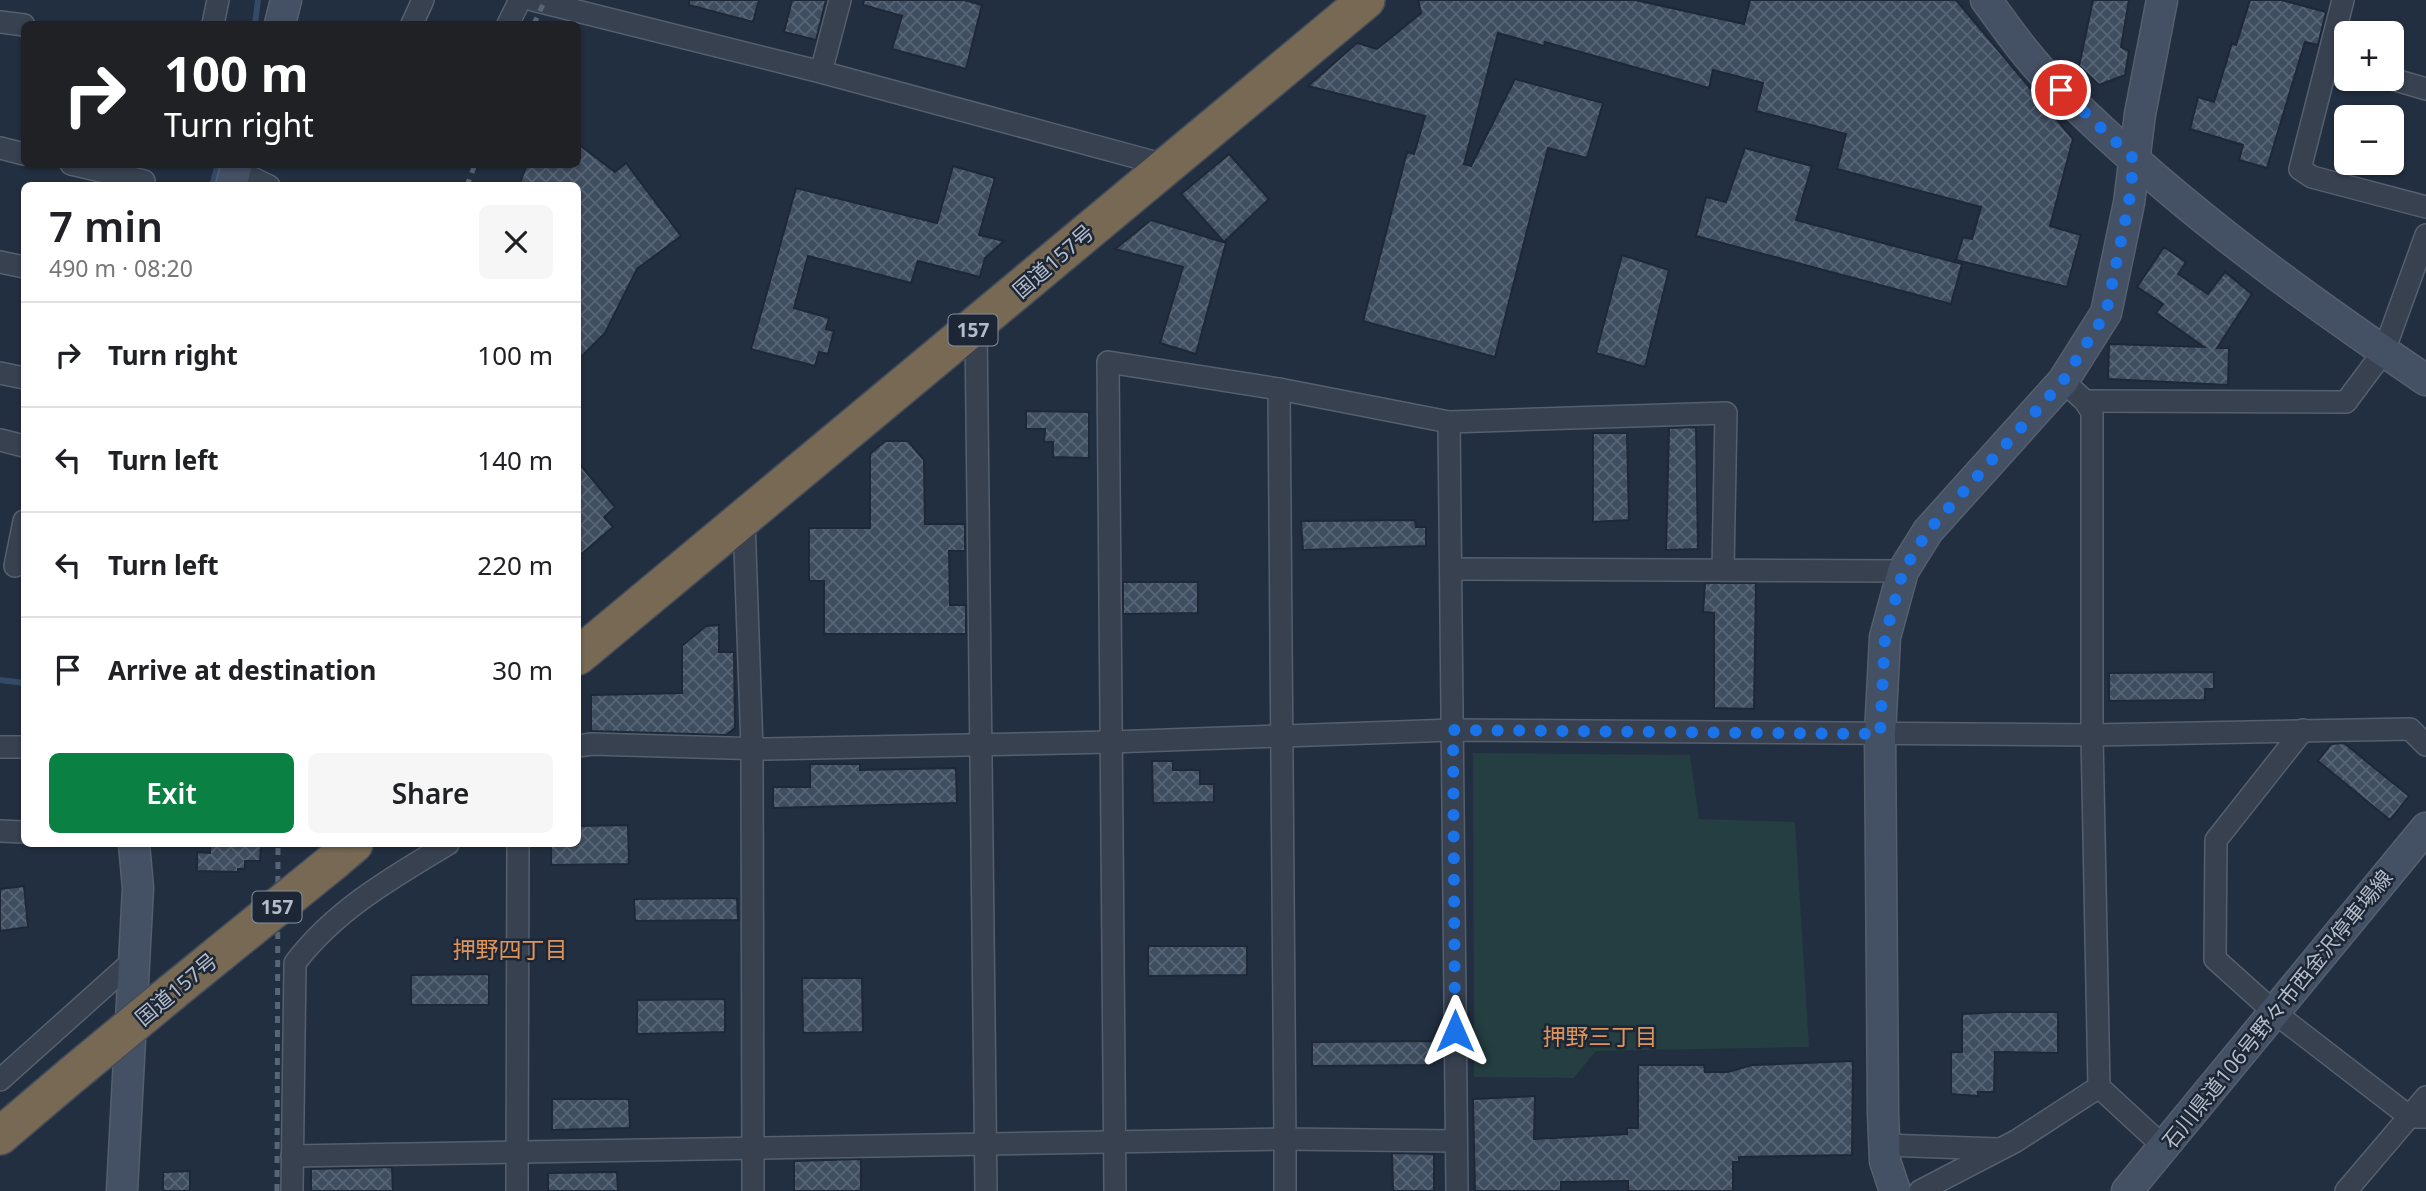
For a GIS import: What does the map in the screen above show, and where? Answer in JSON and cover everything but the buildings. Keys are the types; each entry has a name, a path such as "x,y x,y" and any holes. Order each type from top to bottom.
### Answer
{"highway":[{"name":"国道157号","path":"581,654 976,328 1165,165 1366,0"},
{"name":"国道157号","path":"0,1136 344,852"}],"street":[{"path":"214,21 218,0"},
{"path":"281,21 286,0"},
{"path":"413,21 423,0"},
{"path":"510,21 520,0"},
{"path":"533,0 566,4 1165,165"},
{"path":"821,72 840,0"},
{"path":"1986,0 2043,73 2134,159 2292,288 2426,380"},
{"path":"1895,1191 1885,1161 1884,1145 1880,734 1885,637 1903,571 1928,531 2074,391 2106,313 2129,202 2162,0"},
{"path":"2341,21 2343,0"},
{"path":"0,22 21,25"},
{"path":"2334,72 2300,169 2312,177 2426,207"},
{"path":"2404,83 2426,89"},
{"path":"0,148 21,153"},
{"path":"88,168 144,182"},
{"path":"235,173 259,182"},
{"path":"2074,391 2346,402 2384,351 2426,235"},
{"path":"0,262 21,266"},
{"path":"976,328 986,1191"},
{"path":"1115,1191 1108,362 1279,389 1449,422 1726,413 1723,569"},
{"path":"0,373 21,377"},
{"path":"1279,389 1285,1191"},
{"path":"2074,391 2092,412 2092,735 2099,1087 2164,1146"},
{"path":"1449,422 1457,1191"},
{"path":"0,440 21,445"},
{"path":"744,520 752,749 753,1191"},
{"path":"13,566 21,533"},
{"path":"1451,569 1903,571"},
{"path":"581,746 752,749 981,745 1453,730 2092,735 2410,729 2426,744"},
{"path":"2304,730 2216,840 2215,958 2275,1013 2418,1117"},
{"path":"0,747 21,747"},
{"name":"石川県道106号野々市西金沢停車場線","path":"2127,1191 2426,828"},
{"path":"0,831 21,832"},
{"path":"122,1191 138,888 134,847"},
{"path":"292,1191 295,962 313,939 371,891 443,847"},
{"path":"517,1191 518,847"},
{"path":"0,1080 134,960"},
{"path":"1920,1191 2000,1149 2099,1087"},
{"path":"2346,1191 2418,1117 2426,1097"},
{"path":"292,1156 1285,1139 1456,1141"},
{"path":"1884,1145 2000,1149"}],"green space":[{"path":"1473,753 1690,755 1699,819 1795,822 1809,1047 1596,1051 1574,1078 1474,1077"}],"waterway":[{"path":"255,21 258,0"},
{"path":"213,182 217,168"},
{"path":"0,680 21,683"}],"railway":[{"path":"535,21 545,0"},
{"path":"468,182 474,168"},
{"path":"277,1191 278,847"}],"district":[{"name":"押野四丁目","path":"510,949"},
{"name":"押野三丁目","path":"1600,1036"}],"route":[{"path":"1455,1031 1453,730 1880,734 1885,637 1903,571 1928,531 2063,381 2106,313 2129,202 2134,159 2061,90"}]}
